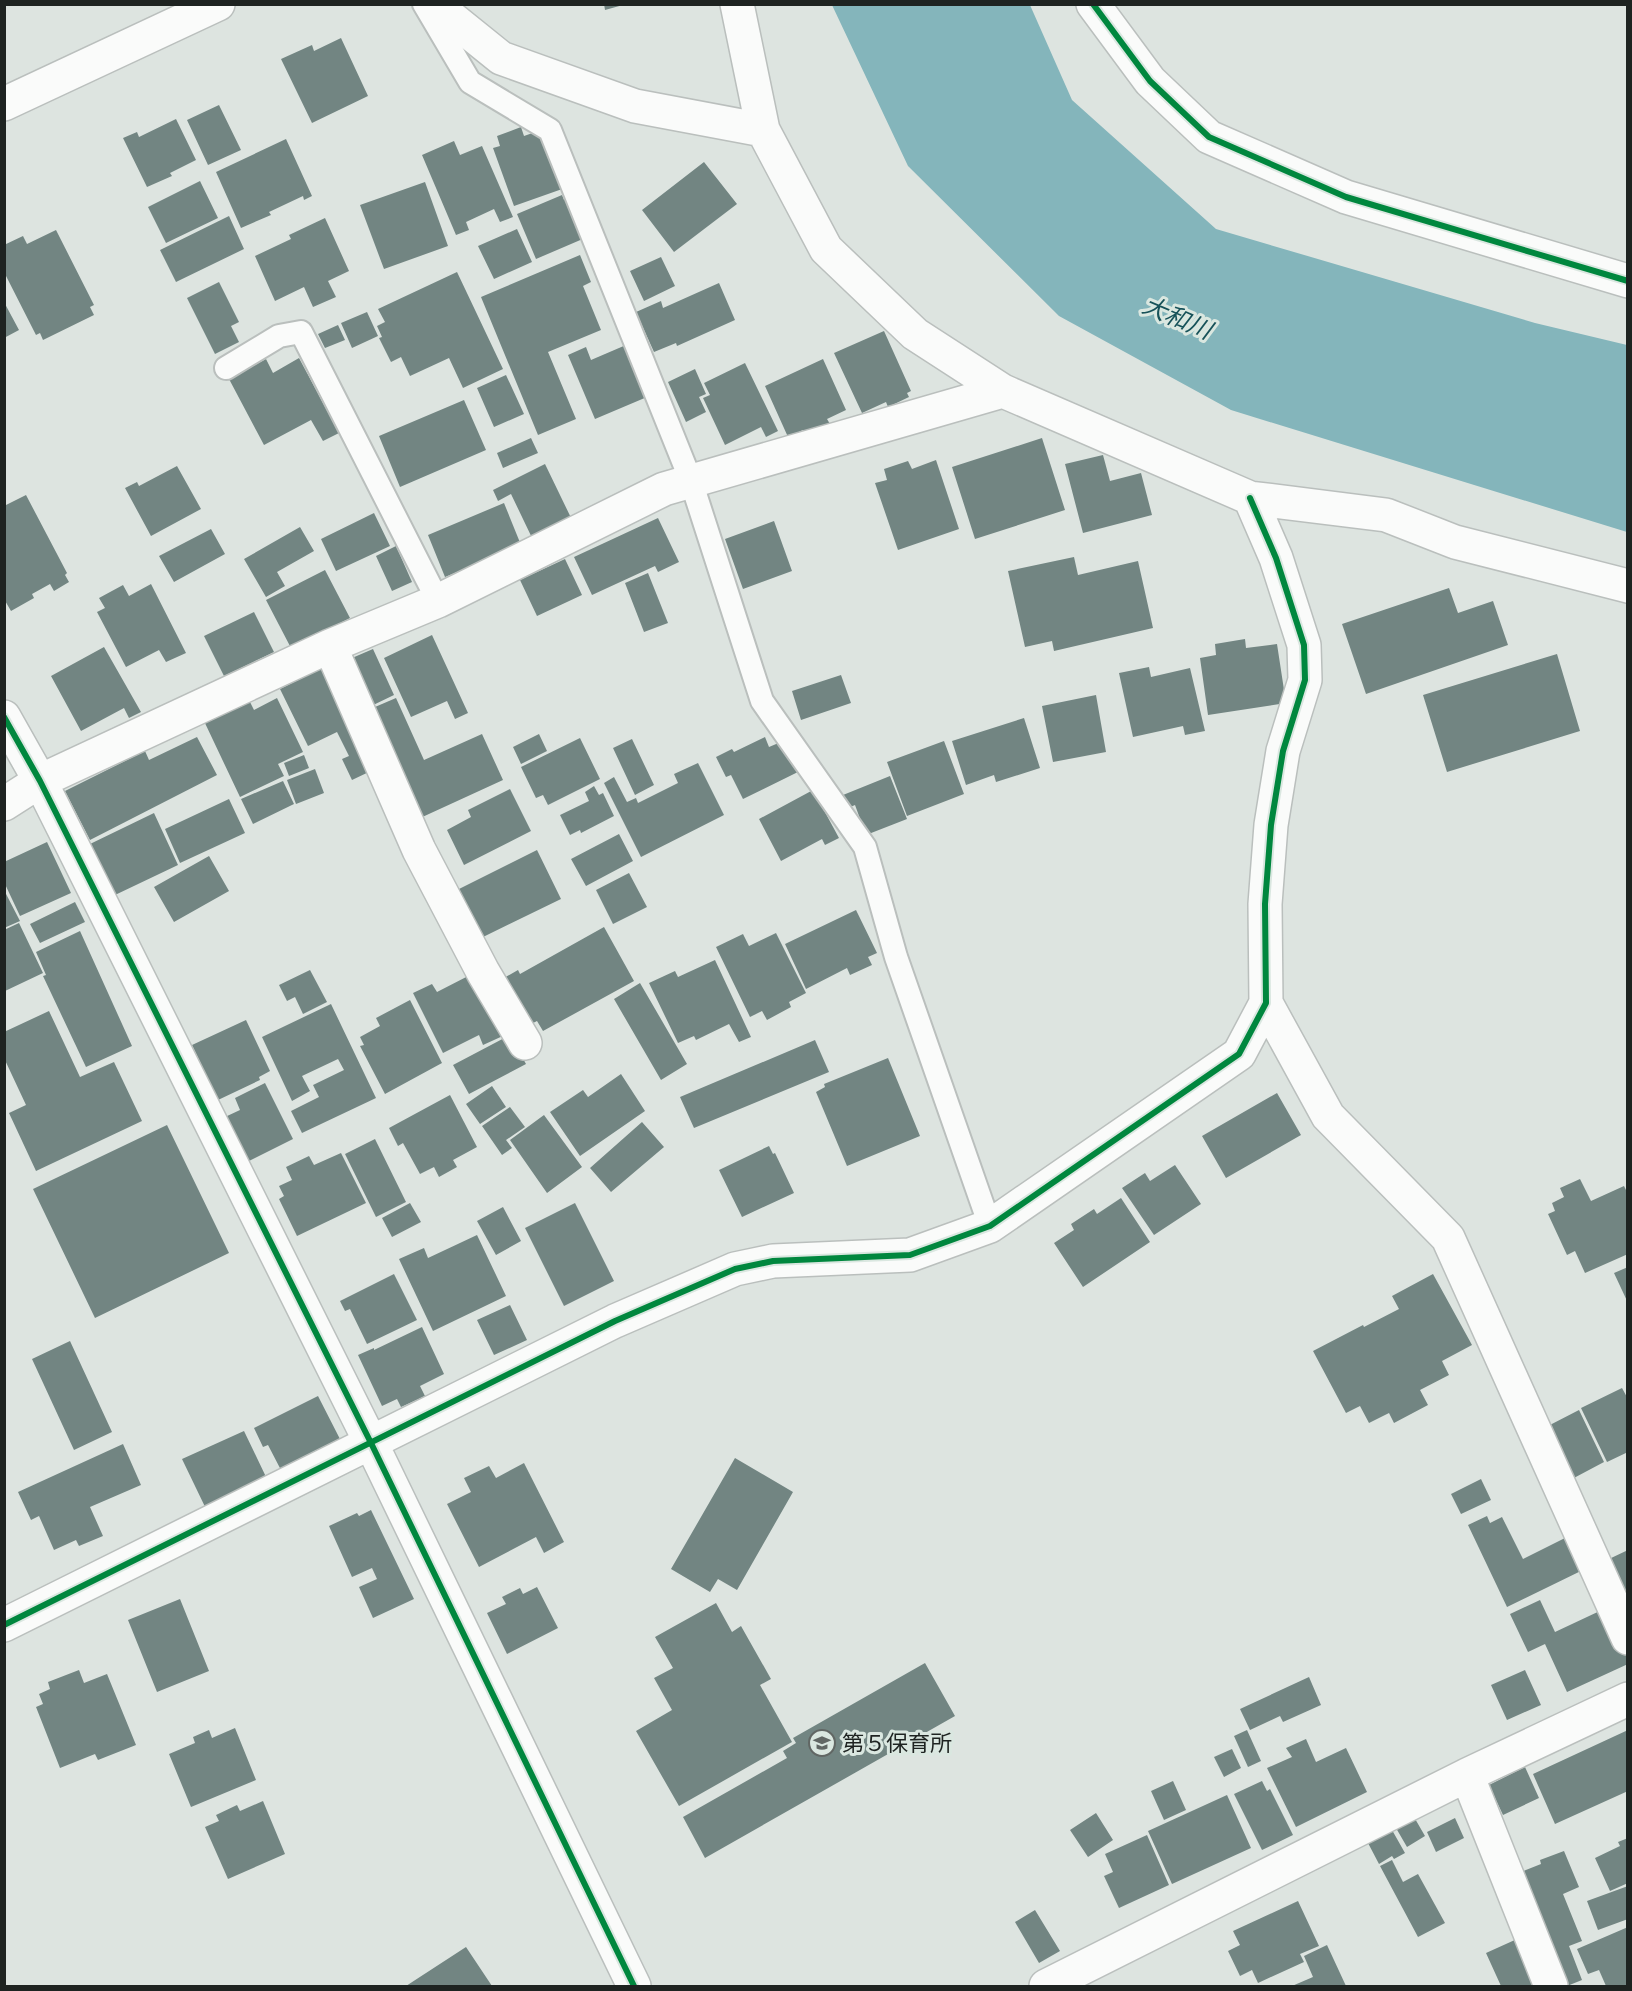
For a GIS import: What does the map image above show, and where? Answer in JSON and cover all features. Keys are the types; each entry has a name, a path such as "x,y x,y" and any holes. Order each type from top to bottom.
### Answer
{"street":[{"path":"4,105 218,4"},
{"path":"434,4 501,58 635,106 763,130"},
{"path":"738,4 763,130 826,249 915,334 1003,390 1250,498 1386,515 1455,542 1628,586"},
{"path":"1093,4 1150,81 1209,137 1346,197 1628,281"},
{"path":"4,804 40,781 330,646 438,601 664,489 1003,390"},
{"path":"1250,498 1276,558 1304,645 1305,680 1283,751 1271,825 1265,904 1266,1003 1328,1116 1448,1238 1628,1638"},
{"path":"330,646 419,850 483,972 525,1043"},
{"path":"4,717 40,781 371,1443 634,1986"},
{"path":"4,1625 615,1321 735,1269 773,1261 910,1256 990,1226 1239,1054 1266,1003"},
{"path":"1046,1986 1467,1775 1628,1699"},
{"path":"1467,1775 1551,1986"}],"lane":[{"path":"424,4 470,82 550,130 691,481 762,701 865,848 896,957 990,1226"},
{"path":"226,368 279,336 301,332 438,601"}],"water":[{"name":"大和川","path":"832,5 1030,5 1072,100 1216,229 1535,323 1627,345 1627,532 1231,410 1059,316 908,166"}],"building":[{"path":"604,4 623,4 623,5 605,10"},
{"path":"341,38 368,96 312,123 281,59 312,45 314,51"},
{"path":"219,105 241,150 208,165 187,120"},
{"path":"176,119 196,160 170,173 172,176 147,187 123,138 137,132 139,137"},
{"path":"521,127 524,136 544,129 565,188 514,206 493,148 500,146 497,136"},
{"path":"286,139 312,196 304,200 303,196 269,212 271,215 241,228 216,172"},
{"path":"454,141 460,155 482,146 513,217 500,222 494,209 466,222 469,230 456,235 422,155"},
{"path":"704,162 737,204 674,252 642,210"},
{"path":"200,181 218,218 166,243 148,207"},
{"path":"425,182 448,246 384,269 360,205"},
{"path":"562,195 564,200 568,198 585,238 536,259 517,214"},
{"path":"229,216 244,249 176,282 160,250"},
{"path":"325,218 349,271 328,281 336,297 313,307 304,287 275,301 255,256 291,239 289,235"},
{"path":"517,229 532,262 494,279 478,246"},
{"path":"56,230 94,305 90,307 94,315 43,340 40,333 36,335 4,272 4,245 23,236 27,244"},
{"path":"580,255 591,282 583,286 601,330 548,352 576,419 538,435 481,297"},
{"path":"661,257 675,286 644,301 630,271"},
{"path":"457,272 503,369 463,388 449,358 410,376 401,357 391,362 379,338 382,337 377,326 385,322 378,309"},
{"path":"219,282 239,322 231,326 239,342 215,354 187,298"},
{"path":"719,283 735,320 677,346 676,343 654,352 636,312 661,301 663,308"},
{"path":"4,302 19,330 4,338"},
{"path":"367,312 378,336 352,348 341,323"},
{"path":"338,325 345,340 325,348 318,334"},
{"path":"884,331 911,391 907,393 909,397 888,407 886,402 862,413 834,353"},
{"path":"626,345 647,397 595,419 568,355 586,347 591,360"},
{"path":"299,358 339,433 323,441 311,420 264,445 229,379 266,359 273,373"},
{"path":"823,359 846,410 827,419 830,424 805,434 803,430 788,437 765,386"},
{"path":"745,363 778,431 766,437 761,427 725,445 703,398 710,395 704,383"},
{"path":"695,369 706,394 699,397 706,412 686,422 668,382"},
{"path":"506,375 524,414 494,427 477,388"},
{"path":"464,400 486,450 400,487 379,436"},
{"path":"531,438 538,453 503,468 497,453"},
{"path":"1042,438 1065,510 975,539 952,467"},
{"path":"1103,455 1110,481 1141,473 1152,515 1083,533 1065,464"},
{"path":"936,460 959,529 898,550 875,483 887,480 884,469 908,461 912,469"},
{"path":"545,464 574,524 534,542 511,494 498,501 493,490"},
{"path":"177,466 201,509 151,536 125,488 137,482 139,486"},
{"path":"26,495 67,573 65,575 69,582 54,591 50,584 32,594 34,598 11,611 4,599 4,506"},
{"path":"504,503 521,545 445,577 428,535"},
{"path":"374,513 390,546 336,571 321,539"},
{"path":"658,518 679,562 658,572 655,566 592,595 574,557"},
{"path":"774,521 792,571 743,589 725,539"},
{"path":"300,527 314,551 277,572 285,586 266,597 244,559"},
{"path":"211,529 225,554 174,582 159,556"},
{"path":"396,546 412,582 392,591 376,556"},
{"path":"1074,557 1078,575 1138,561 1153,628 1054,651 1052,641 1025,647 1008,571"},
{"path":"565,559 582,595 537,616 520,580"},
{"path":"325,570 350,618 291,648 266,600"},
{"path":"648,573 668,623 644,632 625,583"},
{"path":"151,584 186,653 166,662 159,650 126,667 97,612 105,608 99,598 123,585 129,596"},
{"path":"1449,588 1458,613 1493,601 1508,645 1366,694 1342,624"},
{"path":"254,612 274,652 224,676 204,636"},
{"path":"432,635 468,713 455,719 447,701 411,717 384,658"},
{"path":"1245,639 1246,648 1277,644 1286,703 1208,715 1200,658 1216,655 1215,644"},
{"path":"104,647 141,712 129,718 124,708 81,731 51,676"},
{"path":"373,649 394,695 367,708 345,661"},
{"path":"1557,654 1580,731 1447,772 1423,695"},
{"path":"1149,667 1151,677 1190,668 1205,731 1185,735 1183,726 1133,737 1119,673"},
{"path":"322,668 373,770 352,780 342,759 349,756 337,732 308,746 280,689"},
{"path":"841,675 851,703 801,720 792,691"},
{"path":"1096,695 1106,752 1053,762 1042,706"},
{"path":"277,698 303,752 278,764 284,776 240,797 204,721 237,705 238,708 250,702 254,710"},
{"path":"396,698 424,760 482,734 503,780 418,819 368,710"},
{"path":"1024,718 1040,768 996,782 994,775 966,785 952,741"},
{"path":"539,734 547,751 521,764 513,747"},
{"path":"197,737 217,775 90,840 65,791 145,751 149,760"},
{"path":"765,737 769,747 788,739 802,770 743,799 731,775 726,777 716,757 732,749 734,752"},
{"path":"580,738 600,779 548,805 543,795 536,798 521,767"},
{"path":"632,739 654,785 635,795 613,748"},
{"path":"944,741 964,794 907,816 887,762"},
{"path":"304,755 309,768 289,776 284,763"},
{"path":"698,763 724,815 641,857 604,783 614,777 627,802 636,798 638,803 678,783 674,774"},
{"path":"315,769 324,793 296,804 287,780"},
{"path":"890,776 907,819 866,835 855,805 848,808 843,795"},
{"path":"283,781 294,804 253,824 241,799"},
{"path":"594,786 599,795 603,793 614,816 581,833 580,830 570,835 560,815 589,801 585,792"},
{"path":"510,789 531,831 464,865 447,830 471,817 468,810"},
{"path":"813,790 839,838 825,845 822,839 781,861 759,819"},
{"path":"229,799 245,833 180,863 165,829"},
{"path":"154,813 178,865 115,895 90,844"},
{"path":"619,834 633,861 586,886 571,859"},
{"path":"47,842 71,893 20,916 4,882 4,862"},
{"path":"537,850 561,899 481,938 457,890"},
{"path":"209,856 229,891 174,922 154,887"},
{"path":"629,873 647,907 613,924 596,890"},
{"path":"4,890 20,921 4,928"},
{"path":"75,902 85,922 40,943 30,924"},
{"path":"856,910 877,953 868,957 872,965 850,975 847,968 806,989 785,944"},
{"path":"19,923 43,973 5,991 4,930"},
{"path":"604,927 634,981 543,1031 537,1021 527,1026 502,979 518,970 520,974"},
{"path":"80,931 132,1046 86,1067 43,976 46,975 36,952"},
{"path":"776,933 806,993 789,1002 791,1007 767,1020 762,1011 750,1017 716,947 743,934 749,946"},
{"path":"715,960 751,1037 739,1042 729,1024 696,1040 694,1036 678,1043 649,983 675,971 678,977"},
{"path":"310,970 327,1002 303,1014 295,997 287,1001 279,985"},
{"path":"474,973 505,1035 483,1045 479,1035 443,1053 413,993 432,984 437,992"},
{"path":"640,983 687,1064 661,1080 614,999"},
{"path":"410,1000 442,1063 385,1094 360,1046 364,1045 360,1037 380,1026 376,1018"},
{"path":"331,1004 376,1098 302,1133 291,1111 319,1097 313,1085 344,1070 338,1059 302,1076 310,1091 292,1101 262,1037"},
{"path":"49,1011 80,1077 114,1062 142,1121 36,1171 9,1113 26,1105 4,1058 4,1032"},
{"path":"246,1020 270,1071 259,1077 260,1080 218,1100 192,1045"},
{"path":"510,1035 526,1064 469,1094 453,1065"},
{"path":"815,1040 829,1072 694,1128 680,1097"},
{"path":"888,1058 920,1136 847,1166 816,1092 825,1087 824,1084"},
{"path":"621,1074 645,1111 580,1156 550,1112 583,1090 588,1097"},
{"path":"265,1083 293,1139 247,1162 225,1117 240,1110 235,1098"},
{"path":"492,1086 506,1107 480,1124 466,1104"},
{"path":"1277,1093 1301,1135 1226,1178 1202,1136"},
{"path":"450,1095 477,1147 453,1160 457,1167 439,1177 434,1167 420,1174 403,1143 398,1146 389,1128"},
{"path":"510,1107 525,1127 506,1140 512,1148 502,1155 482,1126"},
{"path":"544,1115 582,1167 547,1193 510,1140"},
{"path":"642,1122 664,1147 611,1192 590,1168"},
{"path":"167,1125 229,1253 95,1318 33,1189"},
{"path":"375,1139 406,1202 376,1217 345,1154"},
{"path":"769,1146 773,1154 775,1153 794,1193 742,1217 719,1170"},
{"path":"341,1153 366,1203 297,1236 279,1199 284,1196 279,1186 292,1180 286,1167 309,1156 314,1165"},
{"path":"1175,1165 1201,1204 1154,1235 1122,1188 1145,1173 1150,1181"},
{"path":"1580,1179 1591,1201 1624,1186 1628,1194 1628,1254 1585,1273 1575,1251 1567,1255 1548,1214 1555,1211 1552,1203 1564,1197 1560,1188"},
{"path":"1121,1198 1150,1242 1083,1287 1054,1243 1074,1230 1071,1224 1094,1209 1097,1214"},
{"path":"410,1203 421,1222 392,1237 382,1218"},
{"path":"575,1203 614,1281 564,1306 525,1228"},
{"path":"503,1207 521,1241 496,1255 477,1221"},
{"path":"477,1235 506,1296 433,1331 399,1259 424,1248 428,1258"},
{"path":"1628,1267 1628,1303 1614,1273"},
{"path":"394,1274 417,1320 367,1344 350,1309 345,1311 340,1301"},
{"path":"1433,1274 1472,1345 1442,1361 1449,1375 1420,1390 1428,1405 1394,1423 1389,1413 1369,1423 1360,1406 1346,1413 1313,1351 1399,1309 1392,1296"},
{"path":"510,1305 527,1340 494,1355 477,1320"},
{"path":"422,1327 444,1374 420,1386 425,1396 401,1407 397,1399 382,1406 358,1355 374,1348 374,1350"},
{"path":"70,1341 112,1432 74,1450 32,1359"},
{"path":"1622,1388 1628,1399 1628,1452 1607,1462 1581,1408"},
{"path":"318,1396 342,1443 282,1472 268,1445 263,1447 254,1428"},
{"path":"1579,1410 1604,1462 1572,1479 1546,1427"},
{"path":"244,1431 267,1479 208,1513 182,1459"},
{"path":"123,1444 141,1485 90,1507 103,1536 79,1546 76,1540 54,1550 39,1516 31,1520 18,1492"},
{"path":"735,1458 793,1492 737,1590 718,1579 710,1592 671,1569"},
{"path":"524,1463 564,1542 544,1553 536,1537 479,1567 447,1504 471,1492 464,1478 489,1466 496,1478"},
{"path":"1481,1479 1491,1500 1461,1514 1451,1494"},
{"path":"371,1510 414,1599 373,1618 359,1587 377,1579 372,1568 352,1577 329,1526 357,1513 359,1516"},
{"path":"1487,1516 1490,1523 1502,1517 1523,1559 1569,1536 1585,1569 1507,1607 1468,1525"},
{"path":"1628,1550 1628,1596 1609,1559"},
{"path":"537,1587 558,1628 507,1654 487,1613 506,1604 502,1597 520,1588 523,1594"},
{"path":"180,1599 209,1671 157,1692 128,1620"},
{"path":"1540,1600 1555,1632 1604,1609 1628,1658 1628,1664 1567,1692 1545,1644 1528,1652 1510,1614"},
{"path":"716,1603 732,1632 741,1626 771,1679 760,1685 792,1742 679,1806 636,1731 672,1710 654,1678 673,1668 655,1637"},
{"path":"925,1663 955,1716 705,1858 683,1817 787,1758 783,1751 796,1743 793,1738"},
{"path":"79,1670 84,1683 107,1674 136,1745 98,1760 95,1754 60,1768 36,1707 43,1704 39,1694 50,1689 48,1682"},
{"path":"1525,1670 1541,1705 1507,1720 1491,1685"},
{"path":"1309,1677 1321,1705 1283,1722 1280,1716 1250,1730 1240,1709"},
{"path":"235,1728 256,1780 191,1807 169,1754 195,1743 193,1737 209,1730 212,1738"},
{"path":"1247,1730 1261,1761 1248,1767 1234,1736"},
{"path":"1628,1730 1628,1791 1555,1824 1533,1774"},
{"path":"1306,1739 1316,1762 1346,1748 1367,1792 1296,1827 1267,1768 1292,1757 1286,1748"},
{"path":"1232,1749 1241,1768 1224,1777 1214,1757"},
{"path":"1525,1767 1539,1798 1503,1815 1489,1785"},
{"path":"1173,1781 1186,1810 1164,1820 1151,1791"},
{"path":"1262,1781 1267,1791 1270,1789 1293,1835 1262,1850 1234,1794"},
{"path":"1227,1795 1251,1848 1172,1884 1148,1831"},
{"path":"263,1801 285,1854 228,1879 205,1827 219,1821 216,1815 237,1805 240,1811"},
{"path":"1096,1813 1113,1840 1088,1857 1070,1830"},
{"path":"1414,1817 1425,1836 1407,1847 1396,1828"},
{"path":"1455,1818 1464,1838 1436,1852 1427,1832"},
{"path":"1392,1830 1405,1853 1394,1859 1392,1856 1379,1864 1368,1843"},
{"path":"1147,1835 1169,1885 1119,1908 1104,1876 1113,1872 1105,1854"},
{"path":"1628,1838 1628,1883 1610,1891 1595,1858 1620,1846 1618,1842"},
{"path":"1564,1851 1579,1887 1563,1894 1582,1941 1569,1946 1582,1980 1567,1986 1521,1872 1541,1864 1540,1860"},
{"path":"1392,1860 1403,1882 1418,1874 1445,1923 1418,1937 1380,1866"},
{"path":"1628,1886 1628,1919 1598,1930 1587,1901"},
{"path":"1298,1901 1319,1946 1300,1954 1304,1962 1258,1983 1252,1970 1240,1976 1228,1951 1240,1945 1233,1931"},
{"path":"1035,1910 1060,1951 1039,1963 1015,1922"},
{"path":"1628,1927 1628,1986 1606,1986 1599,1970 1588,1974 1577,1949"},
{"path":"1517,1939 1536,1983 1529,1986 1501,1986 1486,1953"},
{"path":"1327,1945 1346,1986 1292,1986 1313,1977 1304,1956"},
{"path":"466,1947 492,1986 406,1986"}],"cycle path":[{"path":"1093,4 1150,81 1209,137 1346,197 1628,281"},
{"path":"4,1625 615,1321 735,1269 773,1261 910,1255 990,1226 1239,1054 1266,1003 1265,904 1271,825 1283,751 1305,680 1304,645 1276,558 1250,498"},
{"path":"4,717 40,781 371,1443 634,1986"}],"place":[{"name":"第５保育所","path":"822,1743"}]}
